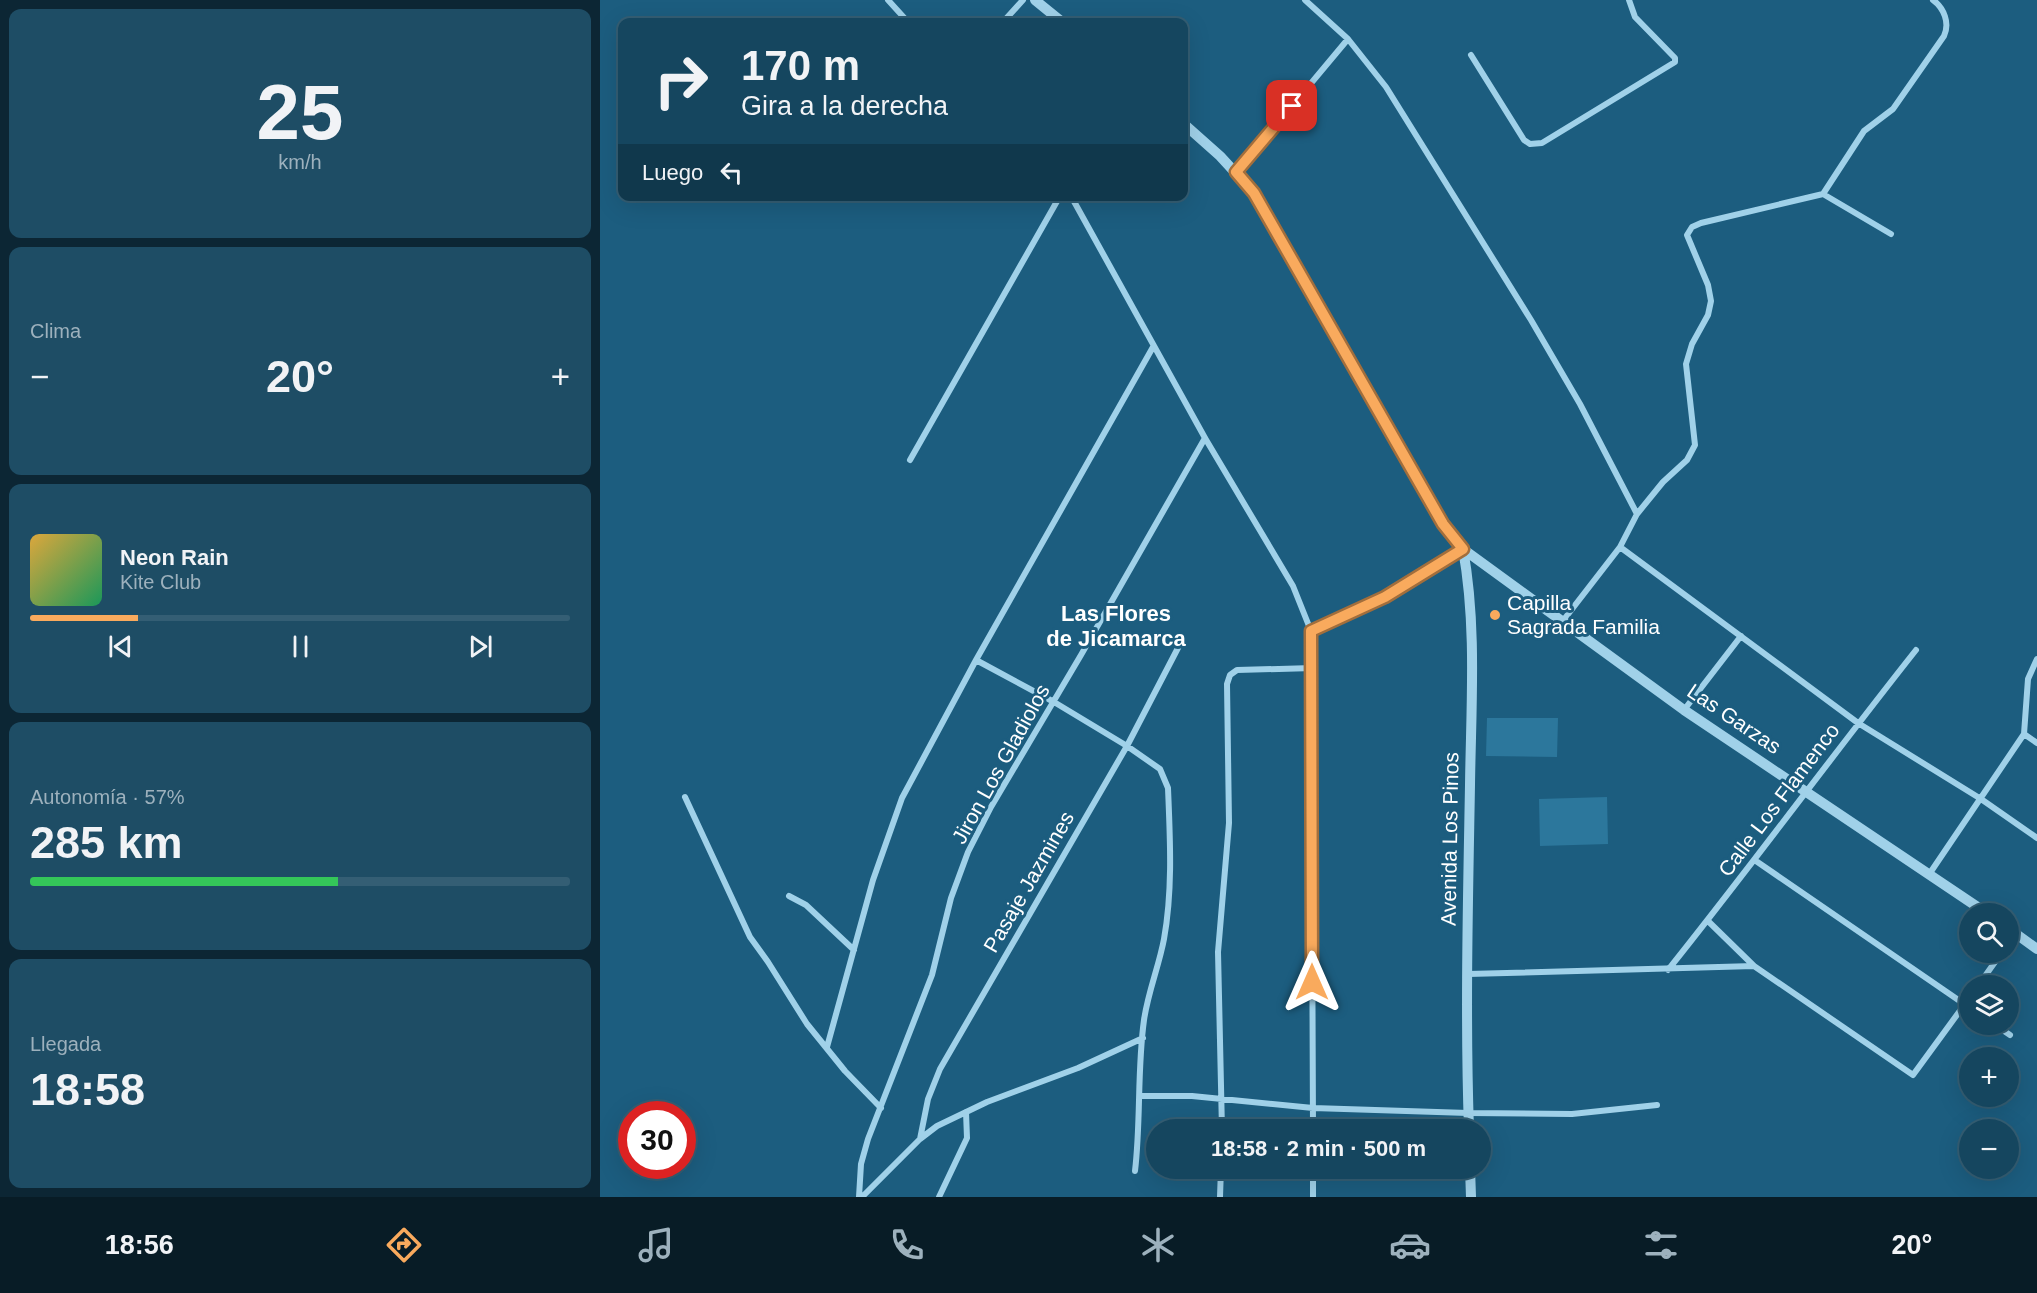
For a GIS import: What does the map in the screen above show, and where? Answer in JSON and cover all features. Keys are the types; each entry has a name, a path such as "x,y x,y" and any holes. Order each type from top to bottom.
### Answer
{"street":[{"path":"888,0 904,18"},
{"path":"1007,18 1023,0"},
{"path":"1035,0 1057,18"},
{"path":"1305,0 1348,39 1386,87 1580,404 1637,514"},
{"path":"1472,55 1524,140 1530,144 1542,143 1675,62 1675,58 1635,17 1629,0"},
{"path":"1562,622 1620,547 1637,514 1663,482 1687,460 1695,446 1686,364 1692,344 1708,315 1711,301 1708,285 1688,235 1692,227 1823,194 1864,131 1893,108 1944,36 1947,29 1946,21 1943,12 1933,0"},
{"path":"1236,172 1348,39"},
{"path":"1188,128 1236,172 1254,193 1437,513 1463,549 1385,597 1311,631"},
{"path":"1823,194 1891,234"},
{"path":"910,460 1057,201"},
{"path":"1074,201 1153,347 1293,586 1311,631 1313,668 1313,1119"},
{"path":"828,1047 873,880 902,798 976,660 1153,347"},
{"name":"Jiron Los Gladiolos","path":"861,1197 861,1164 868,1139 932,975 951,898 968,852 991,807 1054,702 1205,438"},
{"path":"1620,547 1858,723 1981,799 2037,838"},
{"name":"Las Garzas","path":"1463,549 1684,710 1972,903"},
{"name":"Avenida Los Pinos","path":"1463,549 1470,589 1468,1119"},
{"path":"1684,710 1741,636"},
{"name":"Pasaje Jazmines","path":"920,1139 928,1099 940,1069 1127,746 1179,646"},
{"name":"Calle Los Flamenco","path":"1668,970 1756,861 1858,723 1916,650"},
{"path":"1930,873 2024,734 2028,679 2037,659"},
{"path":"976,660 1054,702 1127,746 1160,769 1168,788 1169,910 1164,942 1144,1020 1140,1121 1135,1171"},
{"path":"1222,1119 1218,952 1229,823 1227,684 1230,675 1237,670 1313,668"},
{"path":"2024,734 2037,743"},
{"path":"685,796 750,937 807,1023 857,1084 881,1108"},
{"path":"1756,861 1959,1001"},
{"path":"789,896 806,905 854,950"},
{"path":"1708,921 1754,966 1913,1075 1959,1017"},
{"path":"2019,935 2037,948"},
{"path":"1468,974 1754,966"},
{"path":"861,1197 920,1139 937,1126 966,1112 1078,1068 1143,1038"},
{"path":"1140,1096 1221,1098 1313,1108 1468,1113 1572,1114 1657,1105"},
{"path":"939,1197 967,1138 966,1112"},
{"path":"1220,1197 1221,1179"},
{"path":"1313,1179 1313,1197"},
{"path":"1470,1179 1471,1197"}],"shaded area":[{"path":"1487,718 1558,718 1557,757 1486,756"},
{"path":"1607,797 1608,844 1540,846 1539,799"}],"place":[{"name":"Capilla Sagrada Familia","path":"1495,615"}],"district":[{"name":"Las Flores de Jicamarca","path":"1116,626"}],"route":[{"path":"1292,106 1236,172 1254,193 1443,524 1463,549 1385,597 1311,631 1313,668 1312,982"}]}
